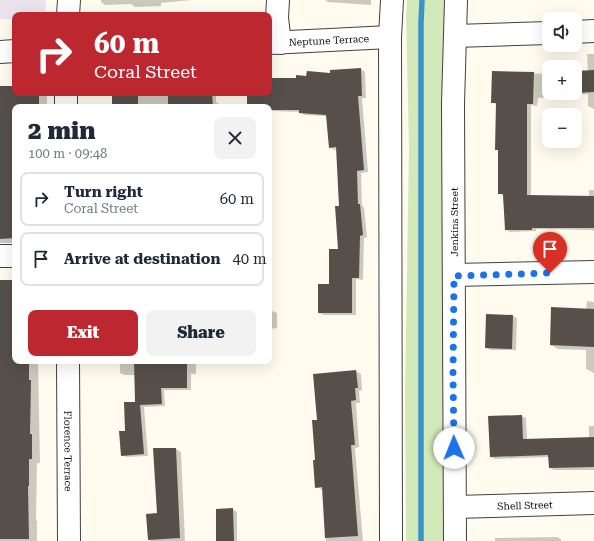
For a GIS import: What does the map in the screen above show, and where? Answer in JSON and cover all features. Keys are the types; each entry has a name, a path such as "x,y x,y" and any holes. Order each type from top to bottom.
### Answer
{"street":[{"path":"68,12 69,0"},
{"path":"275,43 278,18 278,0"},
{"path":"391,541 390,37 392,0"},
{"name":"Jenkins Street","path":"455,541 453,374 453,104 456,0"},
{"path":"582,32 594,31"},
{"path":"455,36 542,32"},
{"name":"Neptune Terrace","path":"275,43 390,37"},
{"path":"0,52 12,51"},
{"path":"0,256 12,256"},
{"path":"454,276 594,272"},
{"name":"Florence Terrace","path":"68,364 69,541"},
{"name":"Shell Street","path":"455,507 594,503"}],"shaded area":[{"path":"0,0 46,0 45,12 12,12 12,19 0,19"}],"green space":[{"path":"407,0 447,0 444,541 406,541 405,395 409,149"}],"building":[{"path":"361,68 362,96 358,96 364,170 357,171 358,204 360,204 363,235 360,236 359,278 352,278 352,313 318,313 318,284 329,284 329,249 338,249 335,206 339,206 336,147 329,148 326,115 299,113 299,110 272,110 272,104 247,104 247,96 272,96 272,78 296,78 296,75 306,76 307,71 330,73 330,70"},
{"path":"594,70 594,92 582,93 582,71"},
{"path":"492,71 534,72 533,104 527,104 527,195 594,196 594,228 532,228 532,230 505,230 503,194 498,194 498,150 495,150 496,103 491,103"},
{"path":"0,86 12,86 12,96 39,96 39,104 12,104 12,238 0,239"},
{"path":"112,96 138,96 138,104 112,104"},
{"path":"168,96 212,96 213,104 168,104"},
{"path":"0,280 12,280 12,364 29,364 29,380 31,380 30,434 32,434 32,459 29,459 29,539 0,539"},
{"path":"551,307 594,309 594,347 550,345"},
{"path":"486,314 513,315 512,349 485,348"},
{"path":"134,364 187,364 187,388 161,388 162,404 140,405 144,454 121,456 119,431 125,431 124,402 135,402"},
{"path":"356,370 358,388 355,388 356,400 351,401 355,445 351,445 358,536 325,538 322,487 315,488 313,460 315,460 312,420 317,420 313,374"},
{"path":"522,415 523,439 594,437 594,467 549,468 548,455 490,457 488,416"},
{"path":"153,448 176,448 180,538 148,540 146,514 157,513"},
{"path":"233,508 234,541 216,541 216,509"}],"waterway":[{"path":"421,541 422,0"}],"route":[{"path":"454,448 454,276 550,273"}]}
